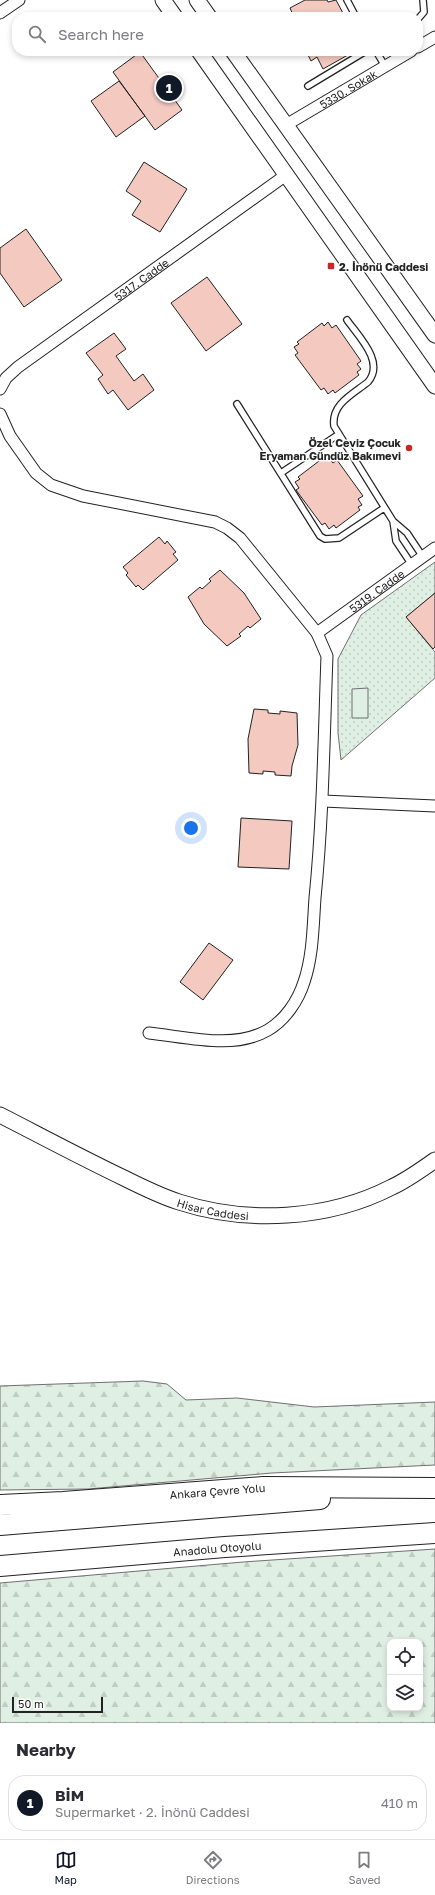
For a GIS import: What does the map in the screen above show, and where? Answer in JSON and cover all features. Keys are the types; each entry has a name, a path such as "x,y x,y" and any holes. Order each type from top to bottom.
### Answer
{"highway":[{"name":"Ankara Çevre Yolu","path":"0,1505 63,1502 263,1487 426,1488"},
{"path":"0,1525 274,1503 426,1488"},
{"name":"Anadolu Otoyolu","path":"0,1566 225,1547 435,1533"}],"main road":[{"path":"163,0 171,12"},
{"path":"197,0 205,12"},
{"path":"203,56 435,386"},
{"path":"237,56 435,336"},
{"name":"Hisar Caddesi","path":"0,1115 89,1162 178,1202 209,1211 251,1216 304,1213 332,1209 391,1188 435,1160"}],"street":[{"path":"0,13 19,0"},
{"path":"423,44 435,37"},
{"name":"5330. Sokak","path":"286,125 402,56"},
{"name":"5317. Cadde","path":"0,388 6,378 18,367 286,175"},
{"path":"0,414 10,436 36,473 51,485 83,496 215,522 227,528 240,538 318,633 327,656 321,837 309,961 304,982 297,1000 284,1017 268,1030 251,1037 223,1041 149,1033"},
{"name":"5319. Cadde","path":"318,633 435,548"},
{"path":"323,801 435,806"}],"lane":[{"path":"347,0 353,12"},
{"path":"423,0 423,13"},
{"path":"308,86 358,56"},
{"path":"379,56 385,66"},
{"path":"347,320 372,357 374,368 372,378 337,408 333,419 334,426 384,508 393,521 407,533 423,557"},
{"path":"237,404 320,536 325,539 339,538 384,508"},
{"path":"280,473 339,434"},
{"path":"393,521 396,542 412,565"}],"green space":[{"path":"435,562 435,593 406,617 435,652 435,678 341,760 338,733 338,659 361,615"},
{"path":"368,688 368,718 352,718 352,689"},
{"path":"143,1381 167,1384 186,1400 237,1398 314,1407 435,1402 435,1465 272,1473 88,1489 0,1490 0,1386"},
{"path":"435,1549 435,1723 0,1723 0,1583 243,1562"}],"building":[{"path":"305,0 327,0 328,2 336,0 342,12 292,12 290,8"},
{"path":"135,56 143,56 182,110 155,130 113,72"},
{"path":"308,56 346,56 323,69 317,57 311,61"},
{"path":"119,81 145,116 116,137 91,101"},
{"path":"144,162 187,189 160,232 132,215 141,201 126,191"},
{"path":"26,229 62,280 24,307 0,273 0,248"},
{"path":"207,277 242,324 206,351 171,303"},
{"path":"328,322 332,328 336,325 361,361 357,364 361,369 357,372 359,375 335,393 333,390 328,394 324,388 321,390 295,355 298,353 294,347 299,344 297,342 322,323 324,326"},
{"path":"114,333 126,349 116,356 134,381 143,374 154,390 128,410 113,390 108,394 98,379 103,375 86,353"},
{"path":"323,458 325,461 329,458 333,463 337,460 363,496 358,499 362,505 358,507 360,510 336,528 334,525 329,529 325,523 322,525 296,490 299,488 295,482 300,479 298,477"},
{"path":"159,537 165,544 167,541 176,552 173,554 178,560 143,590 138,585 136,587 126,575 128,573 123,567"},
{"path":"220,570 244,593 261,619 250,628 248,626 239,634 241,636 227,646 204,624 188,597 200,587 202,589 211,581 209,579"},
{"path":"435,593 435,647 433,649 406,617"},
{"path":"254,709 268,710 268,713 280,714 280,711 297,713 298,745 292,766 291,776 275,775 275,772 263,771 263,774 249,773 248,739"},
{"path":"241,818 292,821 289,869 238,867"},
{"path":"209,943 233,960 203,1000 180,982"}],"place":[{"name":"BİM","path":"169,88"},
{"name":"2. İnönü Caddesi","path":"331,266"},
{"name":"Özel Ceviz Çocuk Eryaman Gündüz Bakımevi","path":"409,448"}]}
